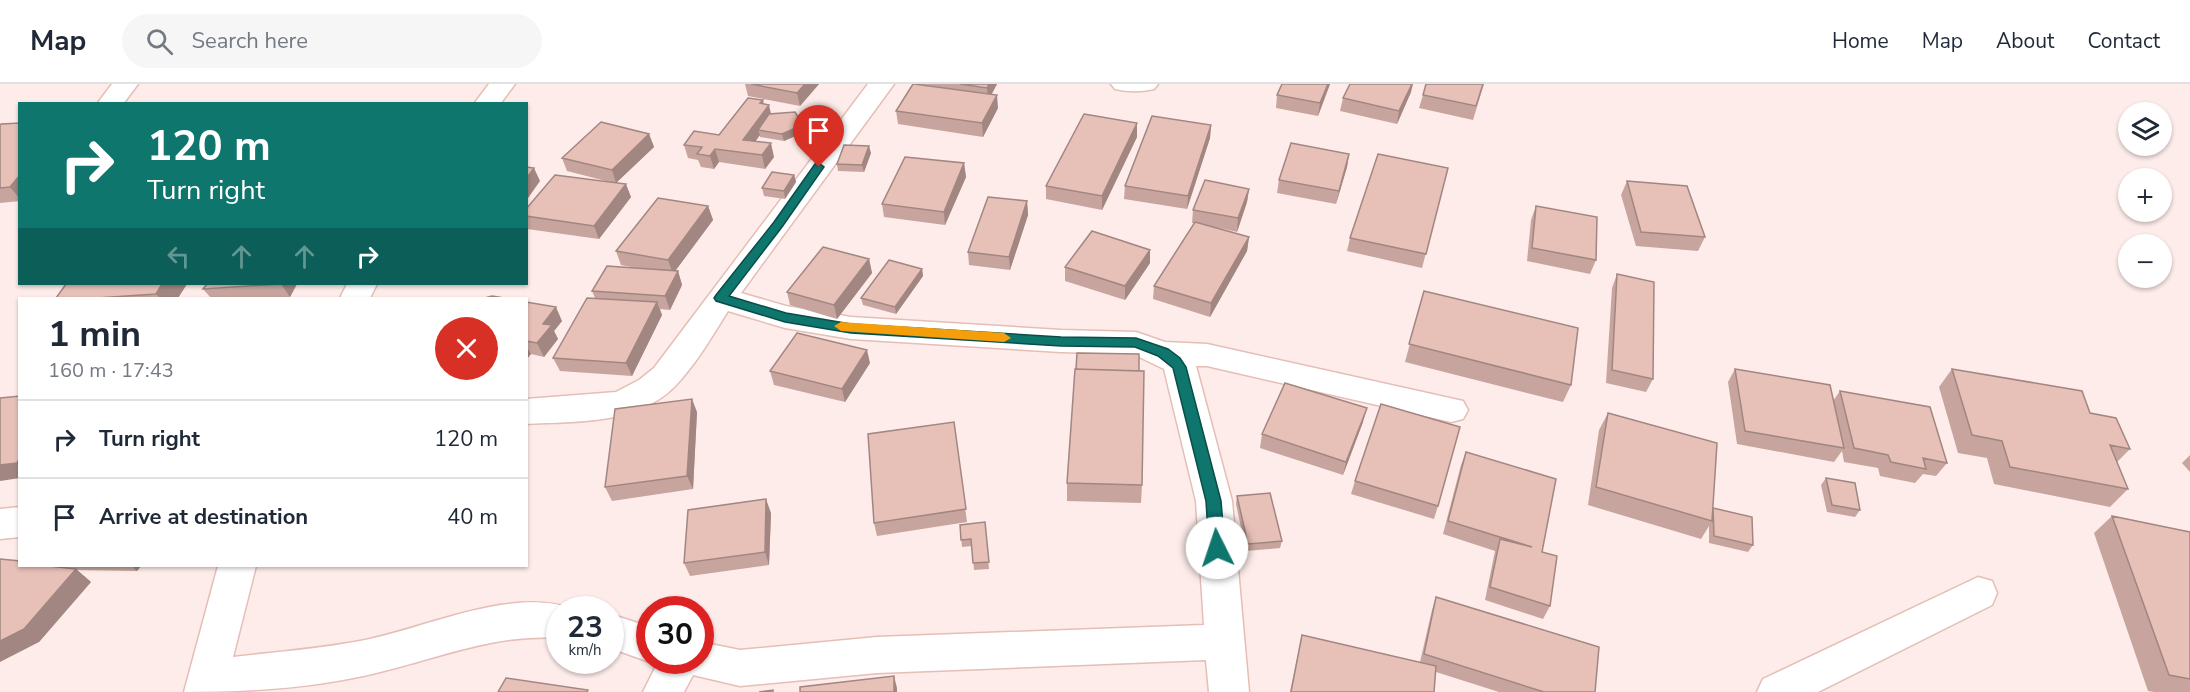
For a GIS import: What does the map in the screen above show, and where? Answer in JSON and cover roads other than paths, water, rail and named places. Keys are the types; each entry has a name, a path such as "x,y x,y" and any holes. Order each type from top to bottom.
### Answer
{"street":[{"path":"111,102 125,84"},
{"path":"488,102 502,84"},
{"path":"528,412 620,404 650,390 679,360 721,298 778,225 881,84"},
{"path":"1124,84 1145,84"},
{"path":"721,298 785,317 851,328 1061,341 1136,343 1163,353 1176,361 1180,367 1214,501 1229,692"},
{"path":"1163,353 1207,355 1451,410"},
{"path":"0,524 18,522"},
{"path":"237,567 207,685 361,658 494,622 546,619"},
{"path":"1777,692 1978,593"},
{"path":"714,663 740,668 877,655 1224,642"},
{"path":"663,692 673,674"}]}
